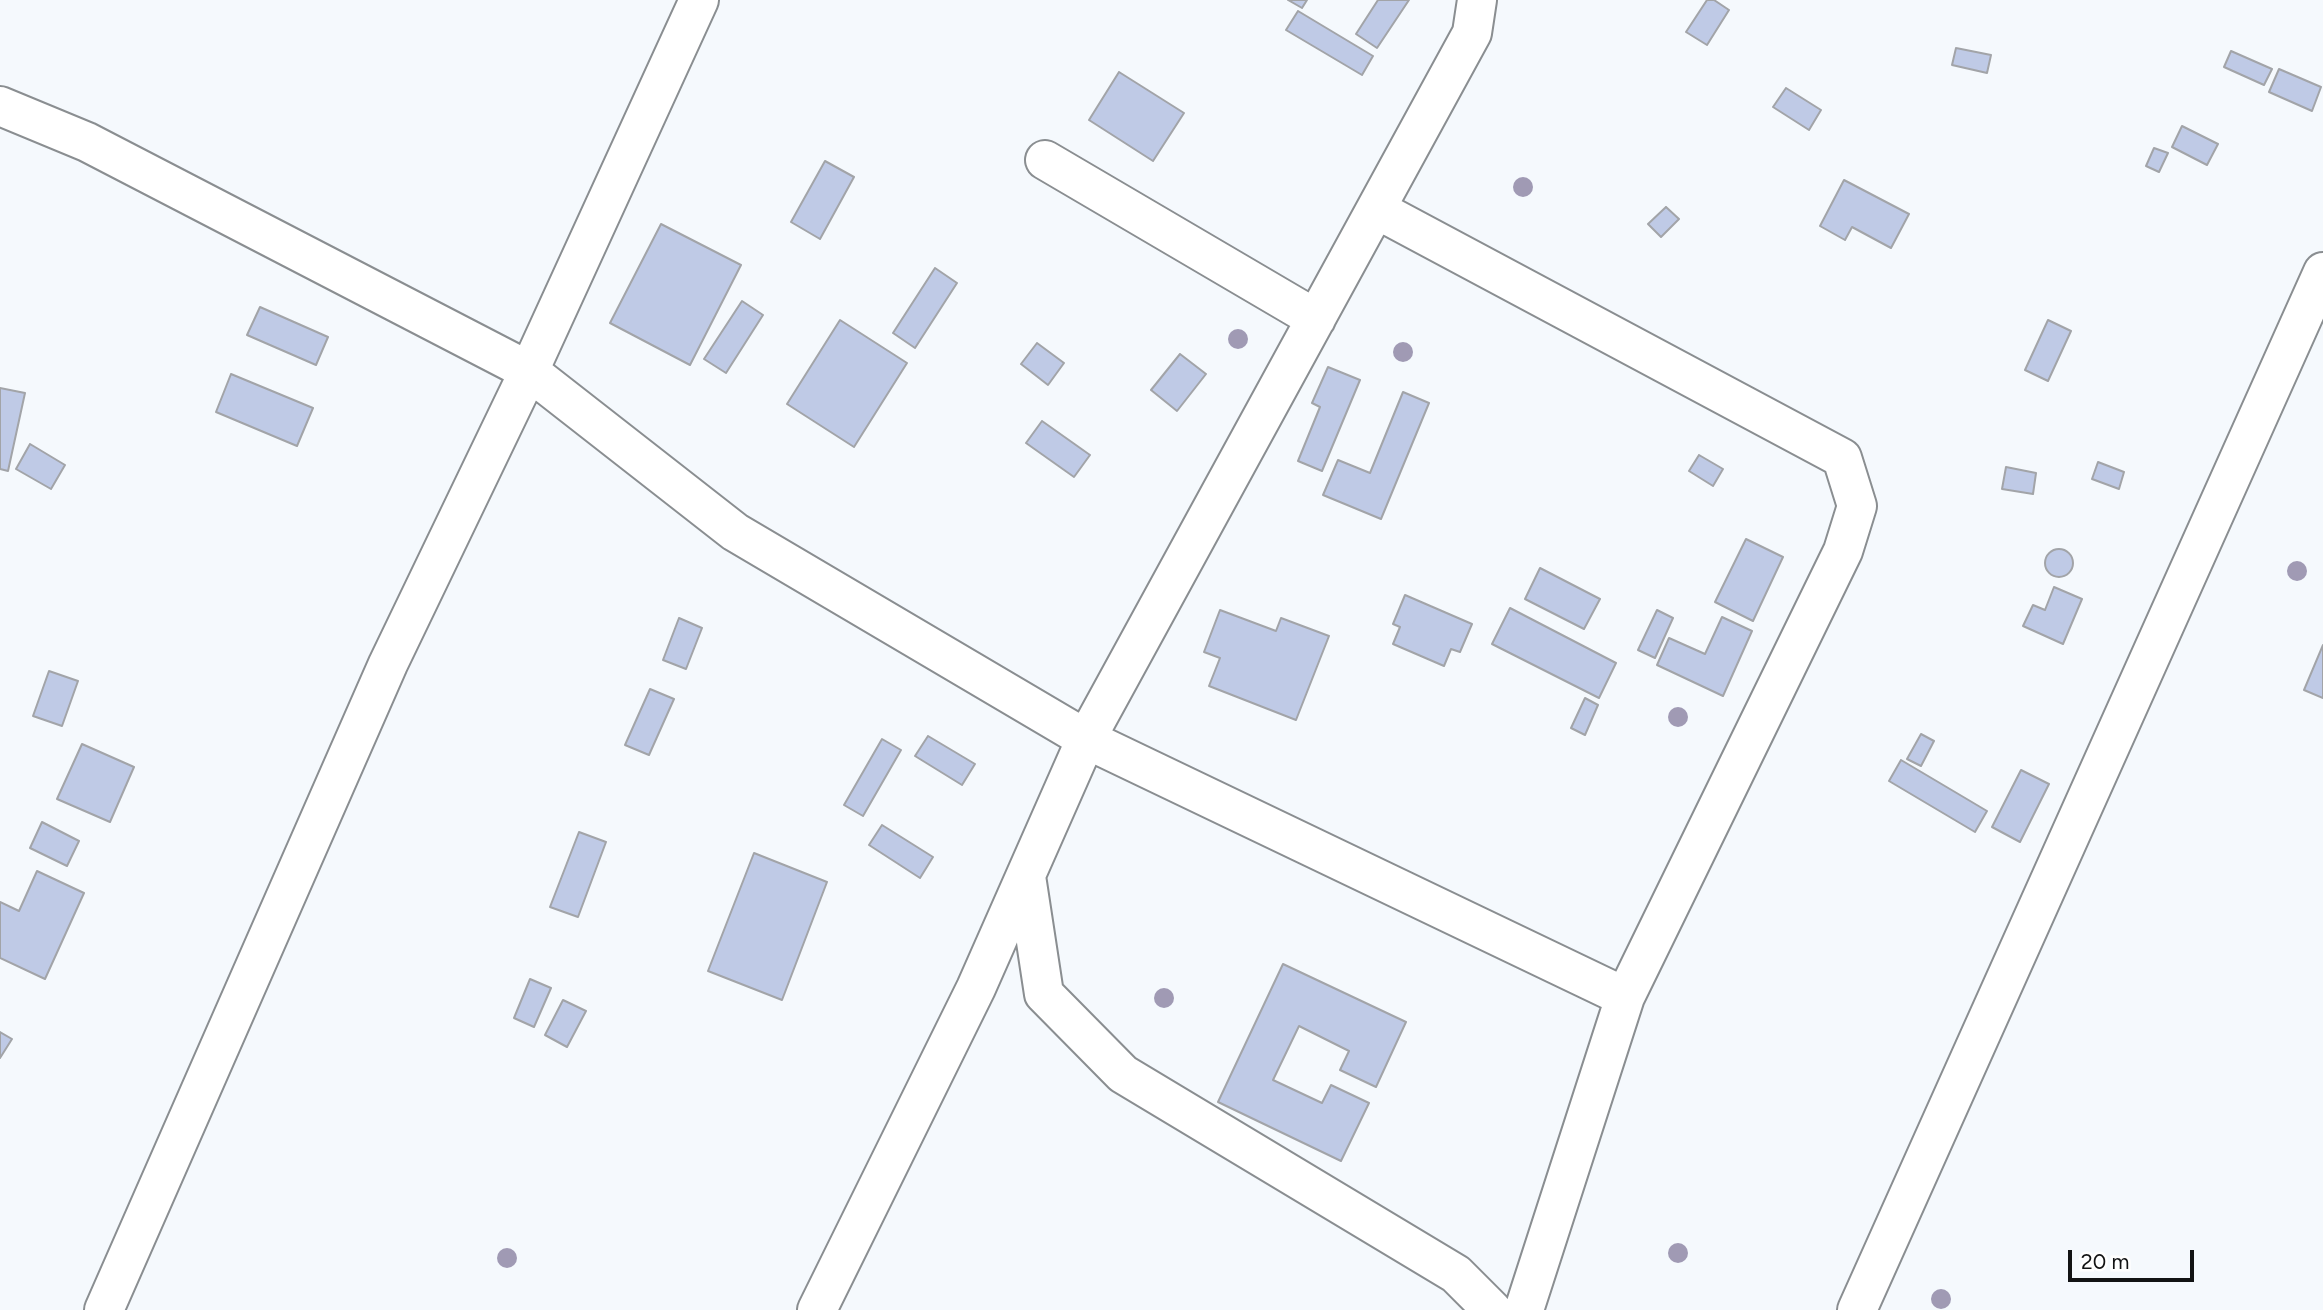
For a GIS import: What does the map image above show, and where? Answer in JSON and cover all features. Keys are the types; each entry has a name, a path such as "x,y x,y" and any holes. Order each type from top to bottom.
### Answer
{"street":[{"path":"104,1310 388,664 529,371 699,0"},
{"path":"817,1310 976,988 1086,739 1472,33 1477,0"},
{"path":"0,106 87,142 529,371 735,532 1086,739 1625,998"},
{"path":"1045,160 1316,319"},
{"path":"1376,209 1842,458 1857,506 1843,551 1625,998 1524,1310"},
{"path":"1857,1310 2323,272"},
{"path":"1026,876 1044,994 1123,1074 1456,1274 1492,1310"}],"building":[{"path":"1288,0 1307,0 1302,8"},
{"path":"1378,0 1409,0 1377,48 1356,34"},
{"path":"1707,0 1714,0 1729,10 1707,45 1686,32"},
{"path":"1298,11 1373,56 1362,75 1286,30"},
{"path":"1956,48 1991,55 1987,73 1952,65"},
{"path":"2231,51 2272,69 2264,85 2224,67"},
{"path":"2279,69 2321,87 2312,111 2269,92"},
{"path":"1119,72 1184,113 1153,161 1089,120"},
{"path":"1786,88 1821,110 1809,130 1773,107"},
{"path":"2182,126 2218,144 2207,165 2172,147"},
{"path":"2154,148 2168,153 2159,172 2146,166"},
{"path":"825,161 854,177 820,239 791,222"},
{"path":"1844,180 1909,214 1891,248 1852,227 1845,240 1820,226"},
{"path":"1666,207 1679,219 1661,237 1648,224"},
{"path":"661,224 741,265 690,365 610,323"},
{"path":"935,268 957,283 915,348 893,333"},
{"path":"742,301 763,315 726,373 704,359"},
{"path":"260,307 328,337 316,365 247,335"},
{"path":"840,320 907,363 854,447 787,404"},
{"path":"2048,320 2071,331 2048,381 2025,370"},
{"path":"1037,343 1064,363 1048,385 1021,364"},
{"path":"1180,354 1206,374 1177,411 1151,390"},
{"path":"1328,367 1360,380 1322,471 1298,461 1320,407 1312,403"},
{"path":"231,374 313,408 297,446 216,412"},
{"path":"0,388 25,393 8,471 0,469"},
{"path":"1403,392 1429,403 1381,519 1323,495 1338,460 1370,473"},
{"path":"1042,421 1090,455 1074,477 1026,443"},
{"path":"30,444 65,465 51,489 16,469"},
{"path":"1699,455 1723,469 1713,486 1689,471"},
{"path":"2098,462 2124,472 2119,489 2092,479"},
{"path":"2006,467 2036,473 2033,494 2002,489"},
{"path":"1746,539 1783,557 1753,621 1715,602"},
{"path":"2059,549 2069,553 2073,563 2069,573 2059,577 2049,573 2045,563 2049,553"},
{"path":"1540,568 1600,599 1584,629 1525,599"},
{"path":"2054,587 2082,599 2063,644 2023,626 2033,605 2045,610"},
{"path":"1405,595 1472,624 1460,652 1451,649 1444,666 1393,644 1400,627 1393,624"},
{"path":"1510,608 1616,663 1599,698 1492,644"},
{"path":"1220,610 1276,631 1281,618 1329,636 1296,720 1209,686 1220,658 1204,652"},
{"path":"1657,610 1673,618 1655,658 1638,650"},
{"path":"1722,617 1752,631 1723,696 1657,665 1669,638 1705,654"},
{"path":"679,618 702,628 686,669 663,660"},
{"path":"2323,645 2323,698 2304,690"},
{"path":"49,671 78,681 62,726 33,716"},
{"path":"650,689 674,699 649,755 625,745"},
{"path":"1585,698 1598,705 1585,735 1571,728"},
{"path":"1921,734 1934,741 1921,766 1907,759"},
{"path":"928,736 975,764 962,785 915,756"},
{"path":"882,739 901,750 863,816 844,805"},
{"path":"82,744 134,767 110,822 57,799"},
{"path":"1901,760 1987,811 1975,832 1889,781"},
{"path":"2021,770 2049,784 2020,842 1992,827"},
{"path":"42,822 79,841 67,866 30,848"},
{"path":"882,825 933,857 920,878 869,845"},
{"path":"579,832 606,842 578,917 550,907"},
{"path":"754,853 827,882 782,1000 708,971"},
{"path":"37,871 84,893 45,979 0,958 0,902 19,911"},
{"path":"1283,964 1406,1022 1376,1087 1340,1070 1349,1051 1299,1026 1273,1080 1322,1103 1331,1085 1369,1103 1341,1161 1218,1102"},
{"path":"530,979 551,988 534,1027 514,1018"},
{"path":"563,1000 586,1011 567,1047 545,1035"},
{"path":"0,1032 12,1039 0,1058"}]}
